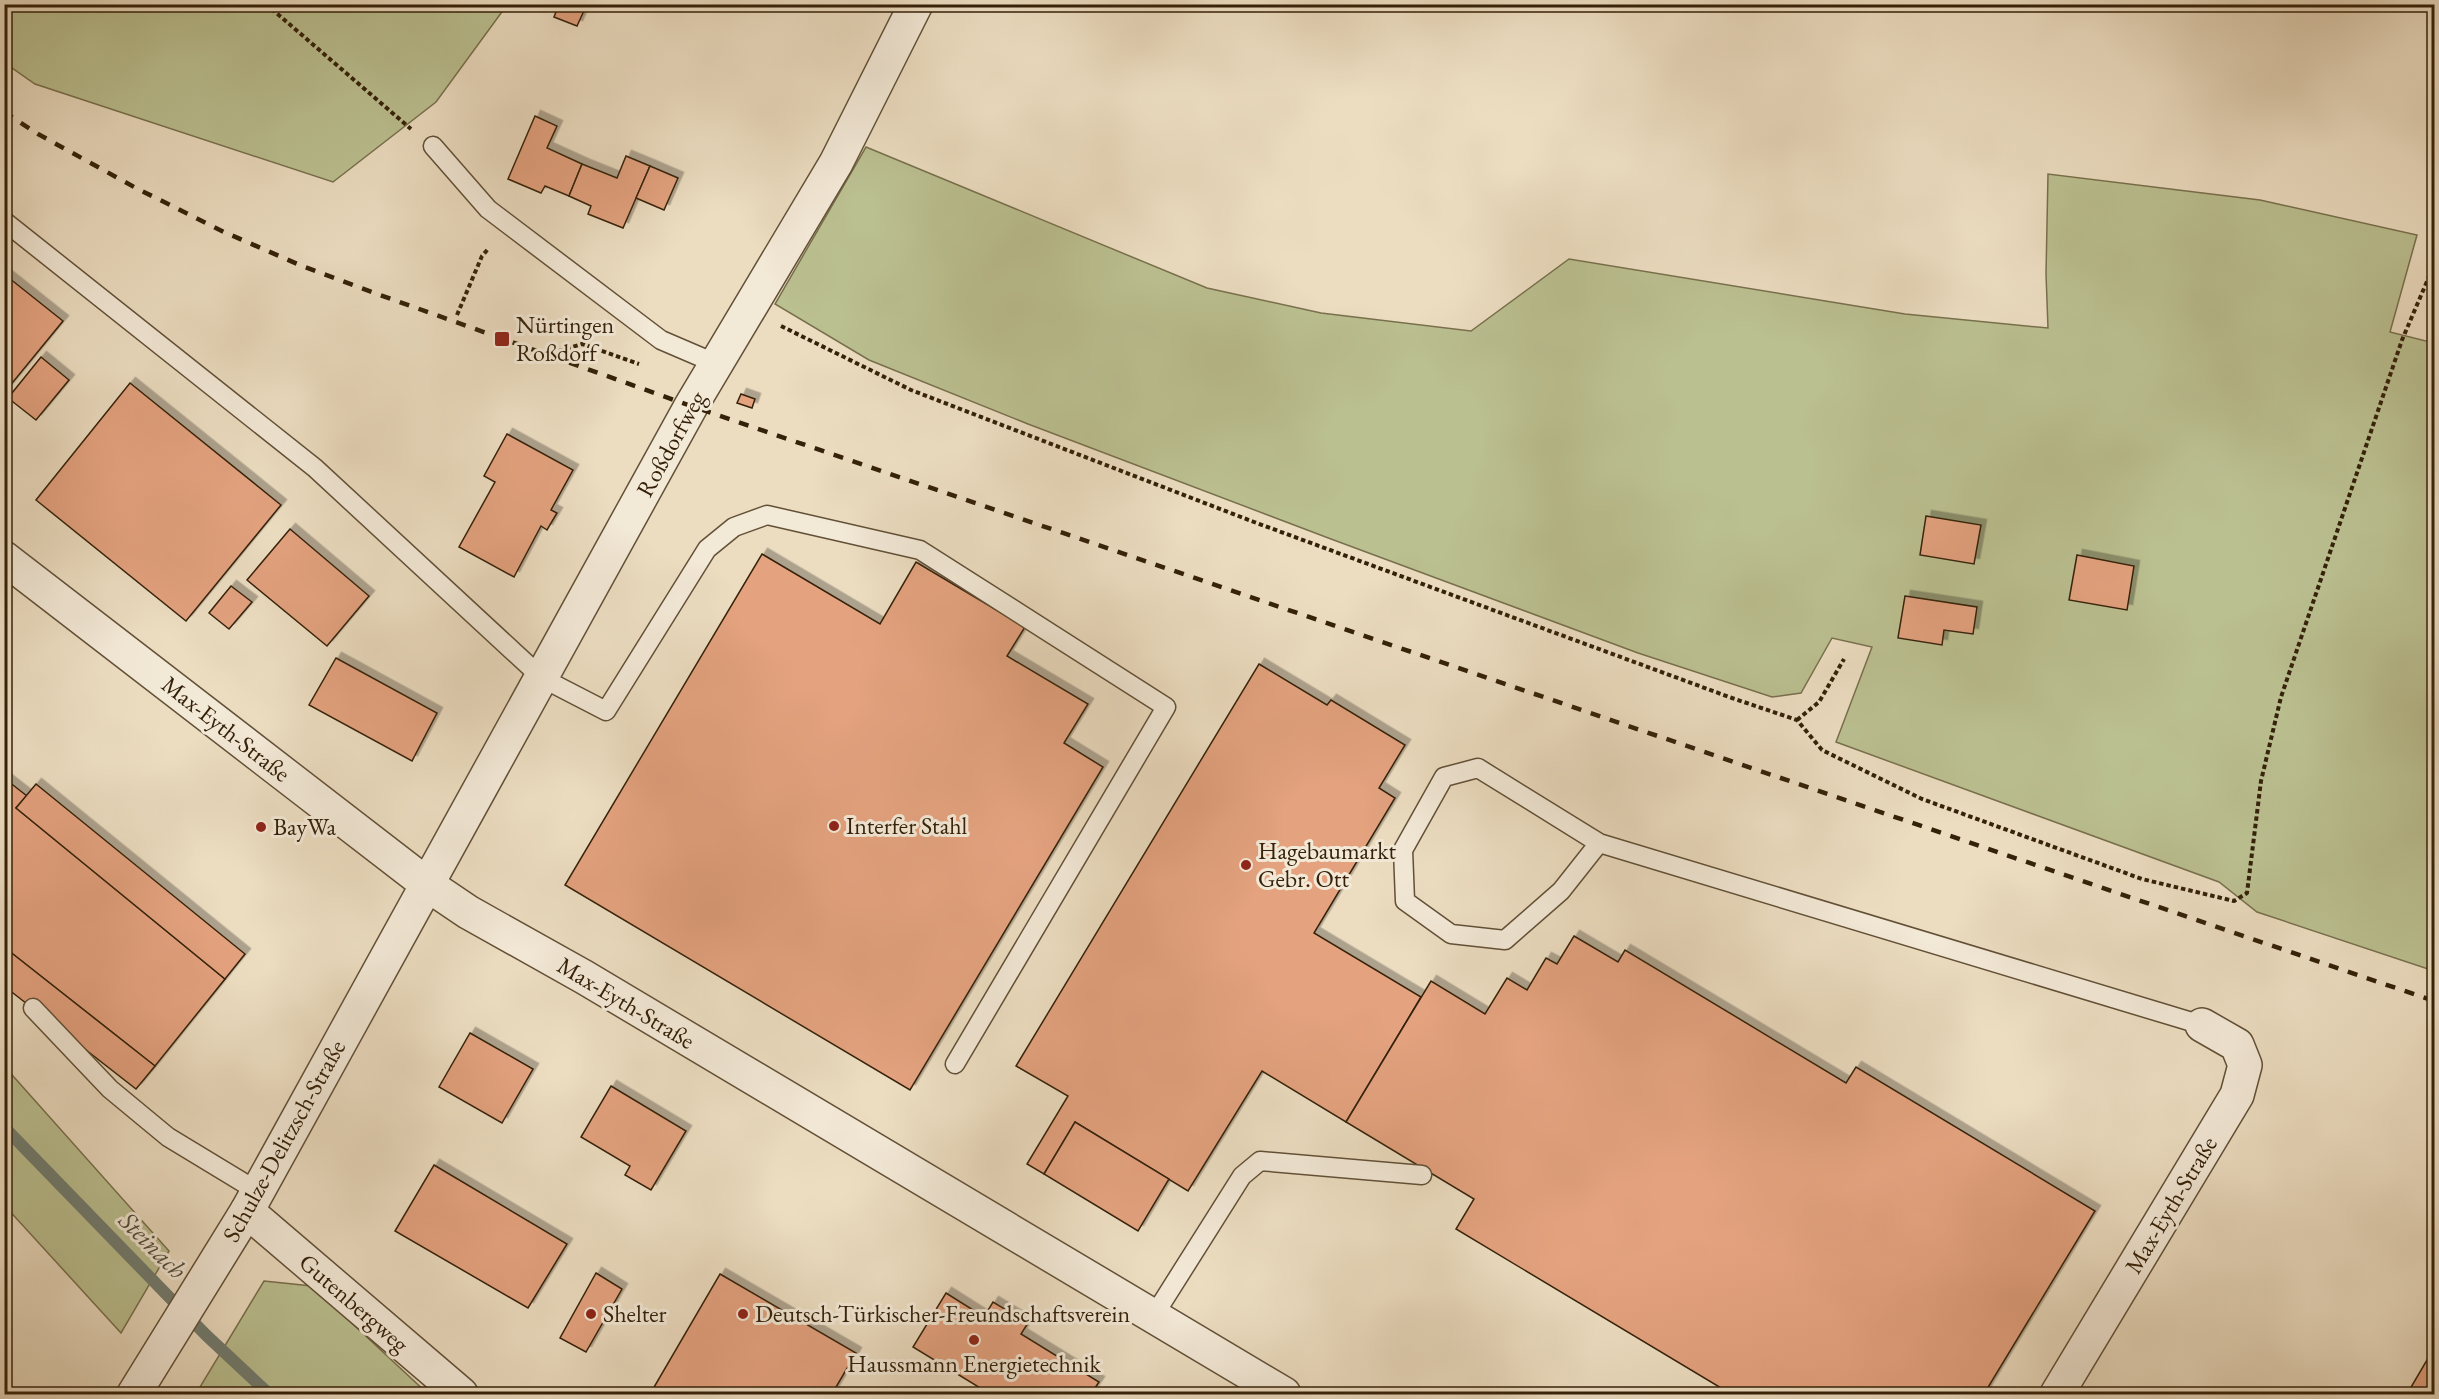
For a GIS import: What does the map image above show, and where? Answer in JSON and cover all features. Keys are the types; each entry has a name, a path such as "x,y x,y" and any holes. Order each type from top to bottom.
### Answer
{"street":[{"name":"Roßdorfweg","path":"428,885 691,406 836,163 910,6"},
{"name":"Max-Eyth-Straße","path":"4,558 428,885 468,912 584,977 1284,1395"},
{"name":"Schulze-Delitzsch-Straße","path":"139,1387 252,1201 428,885"},
{"name":"Max-Eyth-Straße","path":"2057,1395 2237,1095 2246,1065 2237,1045 2202,1025"},
{"name":"Gutenbergweg","path":"252,1201 461,1395"}],"lane":[{"path":"433,146 488,209 661,340 717,364"},
{"path":"4,221 315,468 542,678 606,711 707,549 734,527 767,515 920,550 1166,707 955,1064"},
{"path":"1599,843 1561,891 1505,940 1451,934 1405,901 1403,850 1444,777 1478,768 1599,843 2202,1025"},
{"path":"33,1008 110,1089 252,1201"},
{"path":"1153,1317 1242,1176 1260,1161 1422,1175"}],"path":[{"path":"266,4 433,146"},
{"path":"457,315 476,271"},
{"path":"748,310 911,390 1254,522 1732,699 1797,720 1822,750 1922,799 2142,879 2234,901 2247,893 2261,781 2281,697 2402,340 2431,272"},
{"path":"559,351 582,344 652,368 661,340"},
{"path":"1797,720 1819,702 1844,659"}],"green space":[{"path":"4,5 507,5 436,102 333,182 35,84 5,63"},
{"path":"866,147 1207,288 1321,313 1471,331 1569,259 1905,314 2048,328 2046,274 2048,174 2260,200 2417,235 2390,332 2434,343 2434,971 2257,912 2219,882 1836,742 1872,647 1832,638 1801,693 1772,697 1638,653 1331,539 1028,424 869,360 775,304"},
{"path":"5,1067 169,1251 121,1333 5,1206"},
{"path":"264,1281 312,1286 428,1394 210,1394 200,1387"}],"building":[{"path":"559,4 587,4 577,26 554,17"},
{"path":"535,116 557,126 547,148 582,164 569,196 545,186 541,193 508,179"},
{"path":"626,156 650,166 623,228 588,214 591,206 569,196 582,164 617,178"},
{"path":"650,166 678,178 664,210 636,198"},
{"path":"4,274 63,321 4,393"},
{"path":"41,357 69,380 36,420 8,398"},
{"path":"130,383 281,505 186,621 36,500"},
{"path":"741,394 755,399 752,408 737,403"},
{"path":"507,434 573,470 551,510 557,513 547,530 541,526 514,577 459,547 495,482 484,476"},
{"path":"1926,516 1981,525 1974,564 1920,555"},
{"path":"290,529 369,596 327,646 247,580"},
{"name":"Interfer Stahl","path":"762,554 880,624 916,562 1025,627 1007,656 1088,704 1064,743 1103,767 910,1090 565,885"},
{"path":"2077,555 2134,566 2127,610 2069,600"},
{"path":"231,586 252,602 229,629 209,613"},
{"path":"1905,596 1977,607 1973,634 1944,630 1942,645 1898,638"},
{"path":"336,658 437,713 412,761 309,705"},
{"name":"Hagebaumarkt Gebr. Ott","path":"1259,664 1327,705 1331,700 1405,745 1379,788 1395,798 1314,933 1421,997 1346,1122 1262,1071 1188,1191 1075,1122 1044,1174 1027,1164 1068,1096 1016,1066"},
{"path":"4,778 27,796 16,808 225,979 155,1066 4,947"},
{"path":"36,784 245,954 225,979 16,808"},
{"path":"1574,936 1618,962 1625,950 1846,1083 1856,1067 2095,1211 1984,1394 1731,1394 1456,1229 1474,1199 1346,1122 1431,981 1485,1014 1507,978 1527,990 1546,958 1557,964"},
{"path":"4,947 155,1066 136,1089 4,986"},
{"path":"470,1033 533,1069 502,1123 439,1087"},
{"path":"611,1086 686,1131 651,1190 625,1175 630,1166 581,1137"},
{"path":"1075,1122 1169,1179 1138,1231 1044,1174"},
{"path":"434,1165 567,1244 528,1308 395,1231"},
{"name":"Shelter","path":"596,1273 622,1289 586,1352 560,1338"},
{"name":"Deutsch-Türkischer-Freundschaftsverein","path":"720,1274 856,1353 832,1394 650,1394"},
{"name":"Haussmann Energietechnik","path":"946,1293 984,1317 993,1302 1028,1323 1021,1334 1099,1382 1091,1394 990,1394 913,1347"},
{"path":"2434,1348 2434,1394 2407,1394"}],"waterway":[{"name":"Steinach","path":"4,1127 206,1335 269,1394"}],"railway":[{"path":"4,112 38,134 136,188 224,232 302,266 380,295 691,406 2434,1001"}],"place":[{"name":"Nürtingen Roßdorf","path":"502,339"},
{"name":"Interfer Stahl","path":"834,826"},
{"name":"BayWa","path":"261,827"},
{"name":"Hagebaumarkt Gebr. Ott","path":"1246,865"},
{"name":"Shelter","path":"591,1314"},
{"name":"Deutsch-Türkischer-Freundschaftsverein","path":"743,1314"},
{"name":"Haussmann Energietechnik","path":"974,1340"}]}
